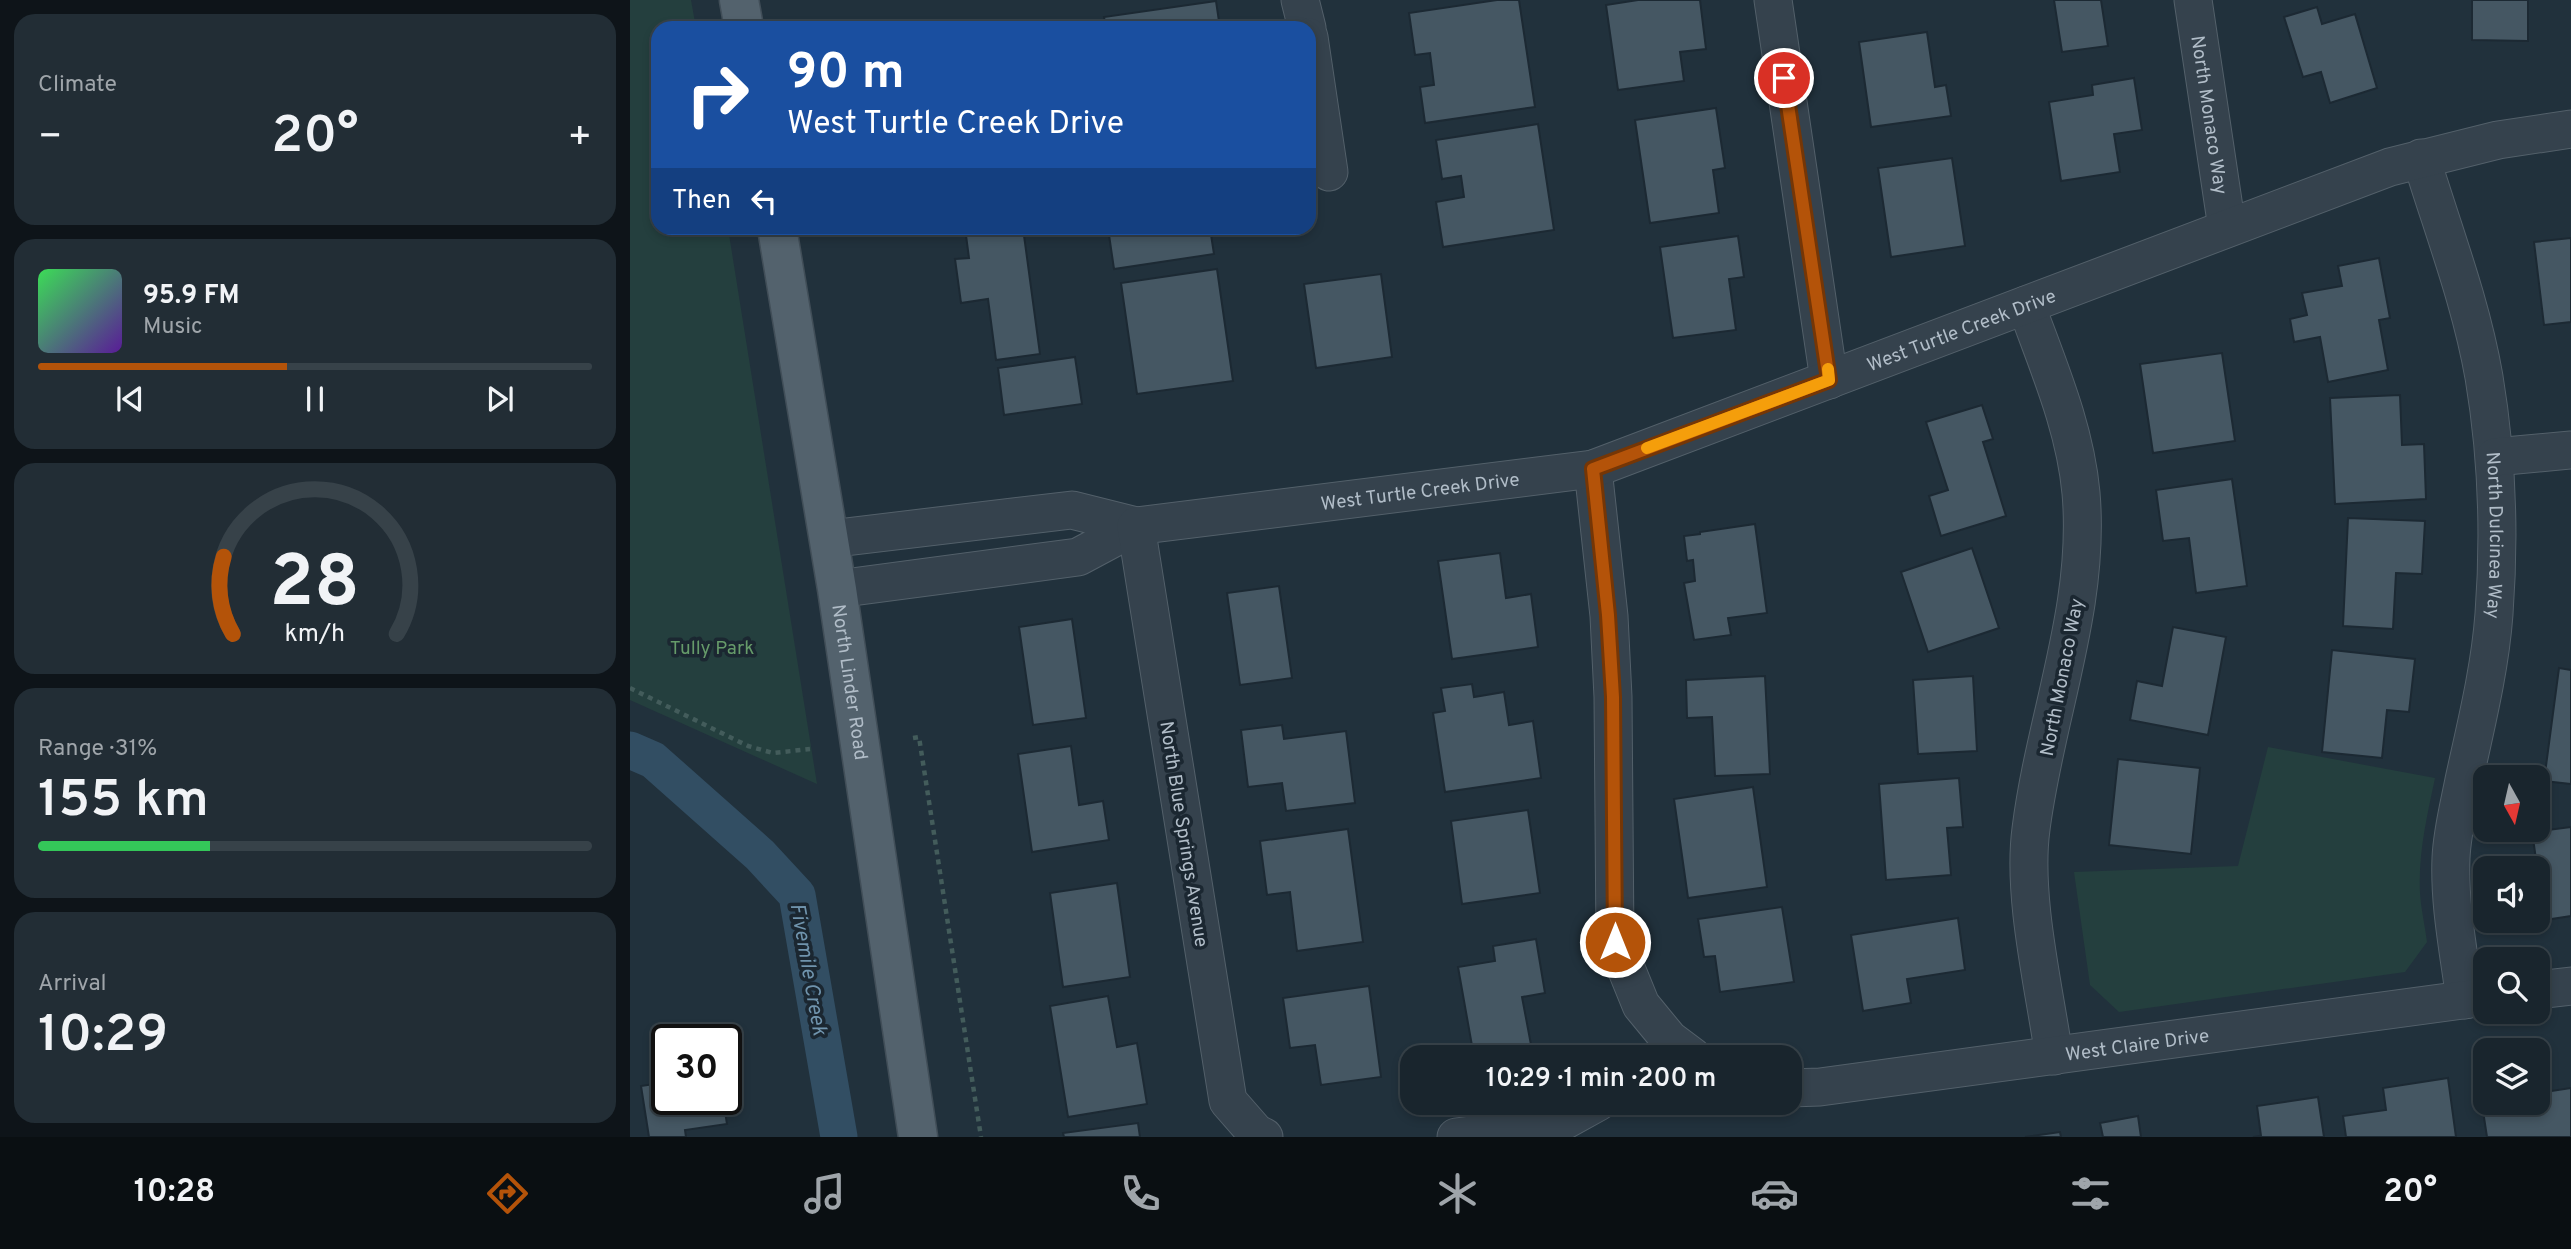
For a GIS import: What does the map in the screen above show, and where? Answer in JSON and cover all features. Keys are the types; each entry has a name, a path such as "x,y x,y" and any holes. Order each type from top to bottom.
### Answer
{"main road":[{"path":"739,0 743,21"},
{"name":"North Linder Road","path":"778,235 837,589 918,1137"}],"street":[{"path":"1300,0 1305,21"},
{"path":"1773,0 1829,380"},
{"name":"North Monaco Way","path":"2193,0 2227,228"},
{"path":"1316,84 1329,172"},
{"name":"West Turtle Creek Drive","path":"837,589 1078,557 1136,526 1593,469 2227,228 2421,158 2498,139 2571,130"},
{"name":"North Dulcinea Way","path":"2421,158 2464,297 2483,374 2495,457 2498,536 2494,616 2451,857 2452,897 2473,990"},
{"name":"North Monaco Way","path":"2026,305 2065,413 2075,453 2083,532 2081,573 2074,613 2031,829 2029,870 2033,911 2054,1055"},
{"path":"2495,457 2571,450"},
{"path":"1593,469 1608,615 1613,697 1615,942 1641,1005 1666,1045"},
{"name":"West Turtle Creek Drive","path":"829,539 1072,510 1136,526"},
{"name":"North Blue Springs Avenue","path":"1136,526 1228,1101 1259,1135"},
{"path":"2550,989 2571,986"},
{"name":"West Claire Drive","path":"1802,1088 2473,999"},
{"path":"1456,1137 1560,1123 1574,1115"}],"path":[{"path":"630,688 748,746 774,754 810,750"},
{"path":"913,738 919,737 981,1137"}],"green space":[{"name":"Tully Park","path":"630,0 691,0 695,21 651,21 651,235 729,235 817,784 630,700"},
{"path":"2268,747 2435,778 2420,864 2421,899 2427,942 2405,972 2119,1012 2090,985 2074,872 2238,866"}],"building":[{"path":"1497,0 1519,0 1535,107 1425,123 1420,87 1434,85 1430,53 1415,55 1409,13"},
{"path":"1638,0 1700,0 1706,49 1680,52 1684,81 1618,90 1606,5"},
{"path":"2054,0 2101,0 2108,46 2062,52"},
{"path":"2472,0 2528,0 2528,41 2472,40"},
{"path":"1216,1 1219,21 1105,21 1104,17"},
{"path":"2317,7 2322,24 2355,14 2377,88 2330,103 2321,72 2303,77 2284,17"},
{"path":"1927,32 1935,87 1946,85 1951,116 1871,127 1859,42"},
{"path":"2134,78 2142,130 2114,134 2120,172 2061,181 2049,102 2093,95 2092,85"},
{"path":"1716,108 1725,168 1713,170 1719,213 1650,223 1635,120"},
{"path":"1538,124 1554,230 1443,247 1436,202 1464,197 1461,176 1442,179 1436,140"},
{"path":"1952,158 1965,246 1891,257 1878,168"},
{"path":"966,235 1024,235 1040,354 996,360 988,299 961,303 955,259 969,258"},
{"path":"1109,235 1211,235 1214,254 1114,269"},
{"path":"1738,236 1744,277 1729,279 1736,330 1673,338 1660,247"},
{"path":"2571,238 2571,322 2544,325 2534,242"},
{"path":"2379,258 2390,318 2379,320 2388,370 2328,382 2320,337 2294,342 2290,319 2307,315 2302,293 2342,286 2338,266"},
{"path":"1217,269 1233,381 1137,394 1121,283"},
{"path":"1381,274 1392,357 1316,368 1304,284"},
{"path":"2222,353 2235,441 2153,453 2140,364"},
{"path":"1075,357 1082,404 1004,415 998,368"},
{"path":"2400,395 2402,445 2424,444 2426,499 2335,504 2330,398"},
{"path":"1982,405 1993,439 1983,442 2006,516 1941,536 1929,496 1948,490 1926,422"},
{"path":"2232,479 2247,586 2196,593 2189,538 2163,541 2156,490"},
{"path":"2348,518 2425,521 2422,574 2396,573 2393,629 2343,626"},
{"path":"1755,524 1767,613 1728,618 1731,635 1694,640 1684,583 1695,581 1693,560 1687,561 1684,536"},
{"path":"1972,548 1999,628 1928,652 1901,572"},
{"path":"1500,553 1506,598 1531,594 1538,647 1452,659 1438,561"},
{"path":"1279,586 1292,678 1240,685 1227,593"},
{"path":"1072,619 1086,718 1033,725 1019,627"},
{"path":"2173,627 2226,637 2208,735 2130,720 2137,681 2162,686"},
{"path":"2332,650 2415,659 2409,712 2387,710 2382,758 2322,752"},
{"path":"2559,668 2571,670 2571,784 2550,782 2550,765 2546,765"},
{"path":"1765,676 1770,774 1715,776 1712,717 1687,718 1686,680"},
{"path":"1973,676 1977,751 1918,754 1913,680"},
{"path":"1472,684 1474,697 1504,692 1509,725 1533,721 1541,778 1445,792 1433,713 1445,711 1441,688"},
{"path":"1282,725 1284,739 1346,731 1355,803 1286,811 1282,783 1248,787 1241,730"},
{"path":"1071,746 1079,805 1103,801 1109,840 1032,852 1018,754"},
{"path":"2118,759 2200,768 2191,854 2109,845"},
{"path":"1959,778 1963,827 1947,828 1951,875 1886,880 1879,784"},
{"path":"1753,787 1767,887 1688,898 1674,799"},
{"path":"1528,810 1540,893 1462,904 1451,821"},
{"path":"2571,827 2571,916 2550,919 2550,856 2536,856 2533,842 2550,842 2550,830"},
{"path":"1348,829 1363,942 1297,951 1290,892 1267,895 1260,841"},
{"path":"1117,883 1130,977 1063,987 1050,893"},
{"path":"1782,907 1794,982 1720,992 1715,956 1704,957 1698,919"},
{"path":"1958,918 1965,970 1907,979 1911,1003 1863,1011 1851,935"},
{"path":"1536,939 1545,993 1522,997 1531,1045 1472,1045 1458,967 1495,961 1493,946"},
{"path":"1369,986 1381,1077 1321,1085 1315,1045 1290,1048 1283,998"},
{"path":"1108,996 1117,1047 1137,1043 1147,1104 1068,1117 1050,1006"},
{"path":"2448,1078 2456,1137 2346,1137 2343,1116 2386,1110 2383,1088"},
{"path":"651,1084 651,1115 726,1115 727,1124 685,1130 686,1137 649,1137 641,1086"},
{"path":"2571,1088 2571,1137 2487,1137 2484,1115 2550,1115 2550,1091"},
{"path":"2318,1097 2324,1137 2253,1137 2261,1136 2257,1106"},
{"path":"2138,1116 2141,1137 2103,1137 2100,1123"},
{"path":"1138,1123 1140,1137 1064,1137 1063,1133"},
{"path":"2060,1132 2061,1137 2025,1137"}],"waterway":[{"name":"Fivemile Creek","path":"630,750 653,760 760,855 797,895 839,1137"}],"slow traffic":[{"path":"1647,448 1829,380 1828,369"}],"route":[{"path":"1615,942 1613,697 1608,615 1593,469 1829,380 1784,78"}]}
